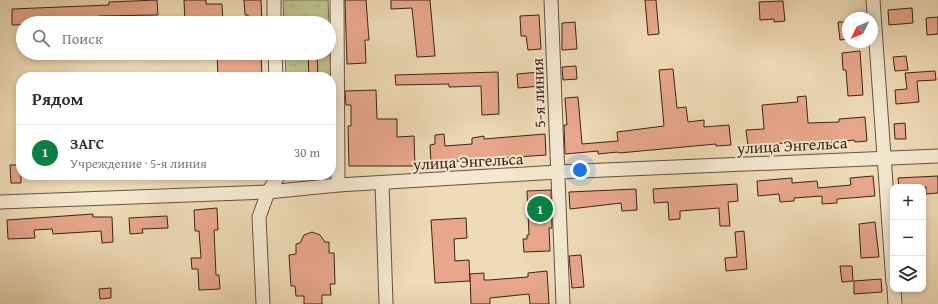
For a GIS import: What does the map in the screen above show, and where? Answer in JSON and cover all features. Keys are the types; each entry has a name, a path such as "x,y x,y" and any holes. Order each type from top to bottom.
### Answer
{"street":[{"path":"274,0 274,16"},
{"path":"337,0 338,185"},
{"name":"5-я линия","path":"551,0 563,304"},
{"path":"873,0 891,256"},
{"path":"275,60 276,72"},
{"name":"улица Энгельса","path":"0,202 268,192 338,185 558,172 938,156"},
{"path":"263,304 259,217 268,192 276,180"},
{"path":"382,183 386,304"},
{"path":"894,292 895,304"}],"green space":[{"path":"283,0 328,0 329,16 284,16"},
{"path":"285,60 330,60 331,72 286,72"}],"building":[{"path":"157,0 158,15 16,16 16,25 12,25 12,9 109,5 109,2"},
{"path":"184,0 206,0 206,4 222,4 223,16 185,16"},
{"path":"244,0 261,0 262,16 245,15"},
{"path":"345,0 366,0 369,40 365,40 366,63 347,64"},
{"path":"391,0 430,0 435,56 417,57 412,8 391,9"},
{"path":"645,0 656,0 659,34 648,35"},
{"path":"783,1 785,21 774,22 774,19 760,20 759,2"},
{"path":"912,8 913,23 889,25 888,10"},
{"path":"539,15 541,49 528,50 526,36 521,36 520,16"},
{"path":"938,17 938,34 927,35 926,18"},
{"path":"575,22 577,49 562,50 562,23"},
{"path":"838,22 842,22 842,40 840,40"},
{"path":"860,51 863,95 848,96 846,70 843,70 842,53"},
{"path":"906,56 908,70 895,71 893,57"},
{"path":"217,60 261,60 262,72 218,72"},
{"path":"308,60 317,60 318,72 309,72"},
{"path":"576,66 577,79 563,80 562,67"},
{"path":"673,69 677,108 686,107 688,122 704,120 704,127 729,125 731,145 716,146 716,144 619,153 598,154 598,151 565,154 564,125 567,125 565,98 578,97 582,144 618,141 617,132 664,126 659,70"},
{"path":"935,71 936,80 917,81 919,102 896,104 895,90 907,89 905,73"},
{"path":"498,72 499,114 482,115 481,86 449,87 449,84 396,85 395,75"},
{"path":"540,72 541,86 518,88 517,74"},
{"path":"376,90 377,119 397,119 397,137 414,136 415,166 349,166 348,126 351,126 351,105 346,105 345,91"},
{"path":"806,96 808,123 839,122 839,119 865,117 867,141 855,142 854,140 819,144 799,144 799,142 748,146 746,130 764,129 762,105 798,102 797,97"},
{"path":"905,123 906,139 895,139 894,124"},
{"path":"444,134 445,146 472,144 472,138 484,136 484,139 545,134 546,155 431,163 430,145 435,144 435,135"},
{"path":"10,165 16,165 16,180 21,180 21,183 11,183"},
{"path":"873,176 875,196 837,199 837,203 822,204 822,196 794,198 794,201 780,202 779,194 758,196 757,181 792,178 792,183 817,181 818,188 851,185 850,178"},
{"path":"938,176 938,193 926,194 926,184 899,184 898,178"},
{"path":"737,184 738,201 728,202 730,226 720,226 719,208 680,211 680,219 669,220 668,202 654,203 653,189"},
{"path":"636,189 637,210 622,211 621,203 570,209 569,192"},
{"path":"551,190 552,228 549,228 550,251 524,252 523,239 527,239 527,235 529,235 527,191"},
{"path":"217,208 218,230 214,230 216,275 219,275 220,289 199,290 198,269 192,269 191,258 201,258 199,231 195,231 194,210"},
{"path":"93,214 93,217 112,217 113,242 102,243 101,231 53,234 52,229 34,230 35,238 8,239 7,220"},
{"path":"167,216 168,228 142,229 143,233 130,234 129,218"},
{"path":"466,218 467,238 454,239 455,261 469,260 470,281 435,283 431,220"},
{"path":"875,222 879,257 861,258 859,224"},
{"path":"744,231 747,269 726,271 725,258 737,257 735,232"},
{"path":"312,232 320,235 325,242 329,242 329,253 334,253 335,284 330,284 331,295 322,295 322,304 304,304 304,296 296,296 295,286 291,286 289,255 296,254 296,244 300,243 304,235"},
{"path":"581,255 584,287 572,288 569,256"},
{"path":"840,266 852,266 853,281 842,282"},
{"path":"547,271 549,304 530,304 529,294 490,298 490,304 471,304 470,274 484,273 484,280 489,280 528,277 528,273"},
{"path":"881,279 882,292 854,294 854,281"},
{"path":"111,288 111,298 100,299 99,289"}],"place":[{"name":"ЗАГС","path":"540,209"}]}
